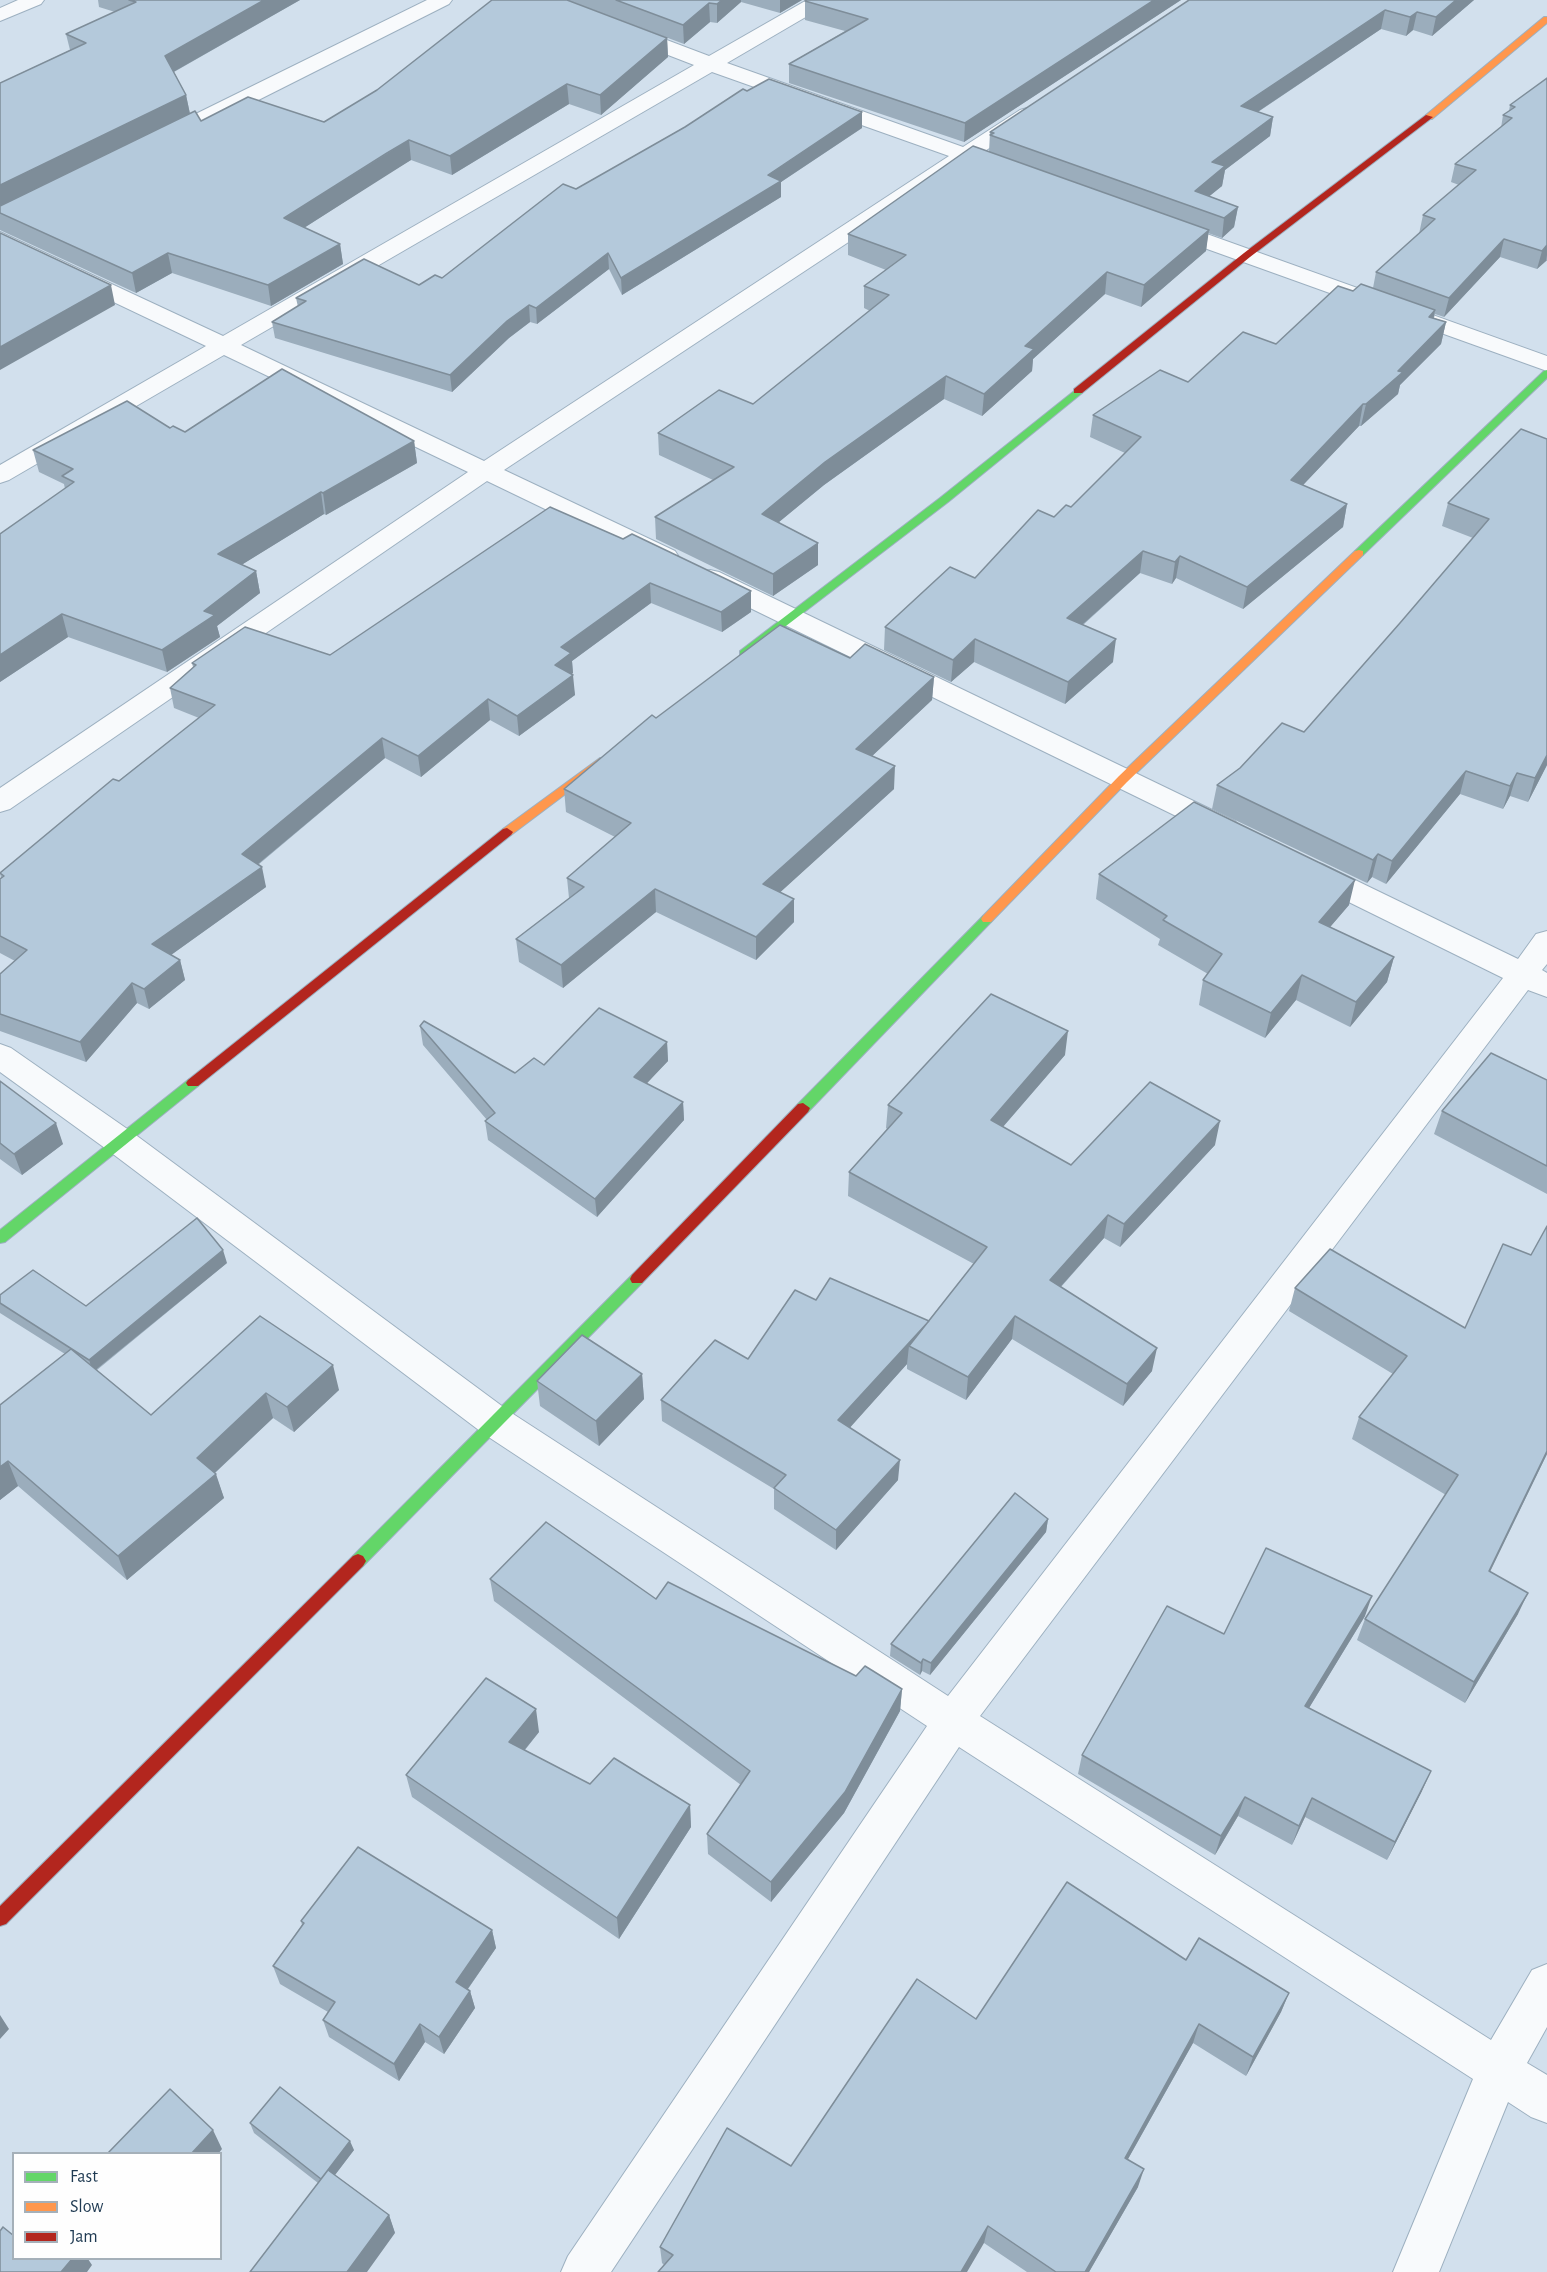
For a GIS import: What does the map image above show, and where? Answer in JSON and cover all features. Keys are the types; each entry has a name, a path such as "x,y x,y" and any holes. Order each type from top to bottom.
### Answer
{"street":[{"path":"0,15 34,0"},
{"path":"137,152 442,0"},
{"path":"543,0 710,64 999,167"},
{"path":"0,475 821,0"},
{"path":"735,660 944,500 1246,255 1443,106 1547,19"},
{"path":"0,802 488,470 1043,103"},
{"path":"1146,219 1547,364"},
{"path":"0,239 488,470 1249,840"},
{"path":"0,1918 497,1423 1123,779 1547,373"},
{"path":"0,1238 459,869 613,753"},
{"path":"1291,861 1535,980"},
{"path":"584,2272 953,1721 1535,980 1547,942"},
{"path":"0,1056 121,1142 497,1423 953,1721 1547,2101"},
{"path":"1416,2272 1500,2069 1547,1985"}],"building":[{"path":"129,0 264,0 165,56 186,95 0,185 0,83 86,43 66,34 136,2"},
{"path":"492,0 567,0 667,38 600,95 567,84 450,156 409,140 387,153 284,218 340,244 268,285 168,253 132,273 0,213 0,206 195,111 201,121 248,97 324,122 377,90"},
{"path":"616,0 722,0 717,4 709,3 683,25"},
{"path":"1154,0 965,123 789,64 868,19 805,1"},
{"path":"1189,0 1456,0 1436,17 1417,12 1410,17 1385,10 1241,106 1273,117 1212,162 1225,166 1195,191 1238,207 1224,218 990,135 994,133 990,132"},
{"path":"1547,78 1547,245 1542,251 1504,239 1449,298 1376,272 1435,219 1423,215 1476,170 1455,164 1512,118 1503,115 1515,107 1510,105"},
{"path":"769,79 862,112 768,175 781,181 621,278 608,253 536,308 529,305 507,321 450,375 272,322 306,301 296,298 364,259 419,285 435,275 442,278 563,184 576,189 685,127 743,89 747,91"},
{"path":"973,146 1209,230 1144,285 1107,272 1025,346 1034,349 984,394 946,376 825,462 762,514 818,543 773,574 655,517 734,467 658,433 719,390 753,404 889,295 864,286 906,255 848,234"},
{"path":"0,233 111,285 0,347"},
{"path":"1361,284 1435,310 1429,317 1446,322 1398,371 1403,372 1366,404 1363,404 1291,480 1347,504 1247,587 1180,556 1175,562 1143,551 1067,618 1116,639 1068,682 975,639 953,660 885,627 950,567 975,578 1038,510 1054,517 1066,505 1071,507 1141,437 1093,415 1160,370 1188,382 1243,332 1276,344 1338,286 1353,291"},
{"path":"282,369 414,441 323,493 321,492 218,554 256,571 204,611 215,615 162,650 62,614 0,655 0,534 74,482 62,476 73,469 33,450 127,401 170,428 173,426 185,432"},
{"path":"1521,429 1547,439 1547,755 1535,778 1517,773 1510,786 1466,771 1392,861 1378,854 1373,860 1217,785 1240,768 1282,723 1304,732 1489,519 1448,503"},
{"path":"550,507 623,539 632,534 751,591 721,612 650,583 561,647 571,653 555,665 573,675 517,716 488,699 418,756 382,738 242,854 262,867 152,944 180,960 144,989 132,983 80,1042 0,1014 0,974 27,950 0,936 0,879 4,876 0,873 113,779 119,781 215,705 170,688 196,665 192,663 245,627 330,655"},
{"path":"780,625 850,658 865,644 934,677 856,749 895,766 763,884 794,899 756,937 655,889 561,965 516,939 584,887 567,878 631,823 564,789 652,715 656,718"},
{"path":"1194,802 1355,880 1319,922 1394,957 1356,1002 1302,975 1271,1013 1203,980 1222,954 1163,920 1167,916 1099,874"},
{"path":"991,994 1068,1031 991,1120 1071,1165 1150,1082 1220,1121 1124,1224 1108,1215 1050,1280 1157,1348 1127,1384 1015,1316 968,1377 909,1346 987,1247 849,1172 902,1113 888,1105"},
{"path":"599,1008 667,1042 634,1077 683,1102 595,1199 485,1121 495,1113 420,1026 424,1021 515,1073 534,1058 544,1065"},
{"path":"1491,1053 1547,1080 1547,1166 1442,1111"},
{"path":"0,1081 56,1123 14,1154 0,1143"},
{"path":"197,1218 223,1250 89,1360 0,1303 0,1295 33,1270 86,1306"},
{"path":"1547,1226 1547,1451 1489,1571 1528,1593 1474,1682 1365,1619 1458,1475 1359,1417 1407,1356 1295,1288 1330,1249 1465,1328 1503,1244 1531,1255"},
{"path":"830,1278 929,1321 838,1420 900,1460 836,1530 774,1488 786,1475 661,1400 715,1340 748,1359 795,1290 816,1300"},
{"path":"260,1316 333,1365 287,1407 266,1393 197,1458 216,1474 118,1556 8,1461 0,1467 0,1405 71,1349 151,1415"},
{"path":"582,1335 642,1374 596,1421 537,1381"},
{"path":"1015,1493 1048,1519 931,1663 923,1659 921,1663 891,1644"},
{"path":"546,1522 656,1599 668,1582 856,1676 865,1666 902,1689 845,1792 771,1882 707,1834 750,1771 490,1579"},
{"path":"1266,1548 1372,1596 1305,1706 1431,1771 1395,1842 1312,1798 1299,1826 1245,1797 1221,1836 1082,1755 1167,1606 1224,1634"},
{"path":"486,1678 536,1709 509,1742 590,1784 614,1758 690,1805 617,1918 406,1775"},
{"path":"358,1847 492,1930 456,1982 470,1991 439,2037 420,2024 394,2064 323,2020 335,2002 273,1966 304,1923 301,1921"},
{"path":"1067,1882 1186,1960 1199,1938 1289,1993 1253,2057 1199,2024 1125,2158 1144,2169 1085,2272 1056,2272 988,2226 961,2272 658,2272 673,2255 660,2247 727,2128 791,2166 917,1979 976,2019"},
{"path":"280,2087 350,2141 321,2179 250,2123"},
{"path":"170,2089 213,2130 193,2152 109,2152"},
{"path":"328,2170 389,2215 347,2272 250,2272"},
{"path":"3,2227 12,2234 12,2260 71,2260 61,2272 0,2272 0,2231"}],"traffic: fast":[{"path":"1359,553 1547,373"},
{"path":"744,653 944,500 1078,391"},
{"path":"803,1108 987,919"},
{"path":"0,1238 193,1083"},
{"path":"358,1561 637,1279"}],"traffic: slow":[{"path":"1429,117 1547,19"},
{"path":"987,919 1123,779 1359,553"},
{"path":"507,832 600,762"}],"traffic: jam":[{"path":"1078,391 1247,255 1429,117"},
{"path":"193,1083 507,832"},
{"path":"637,1279 803,1108"},
{"path":"0,1918 358,1561"}]}
